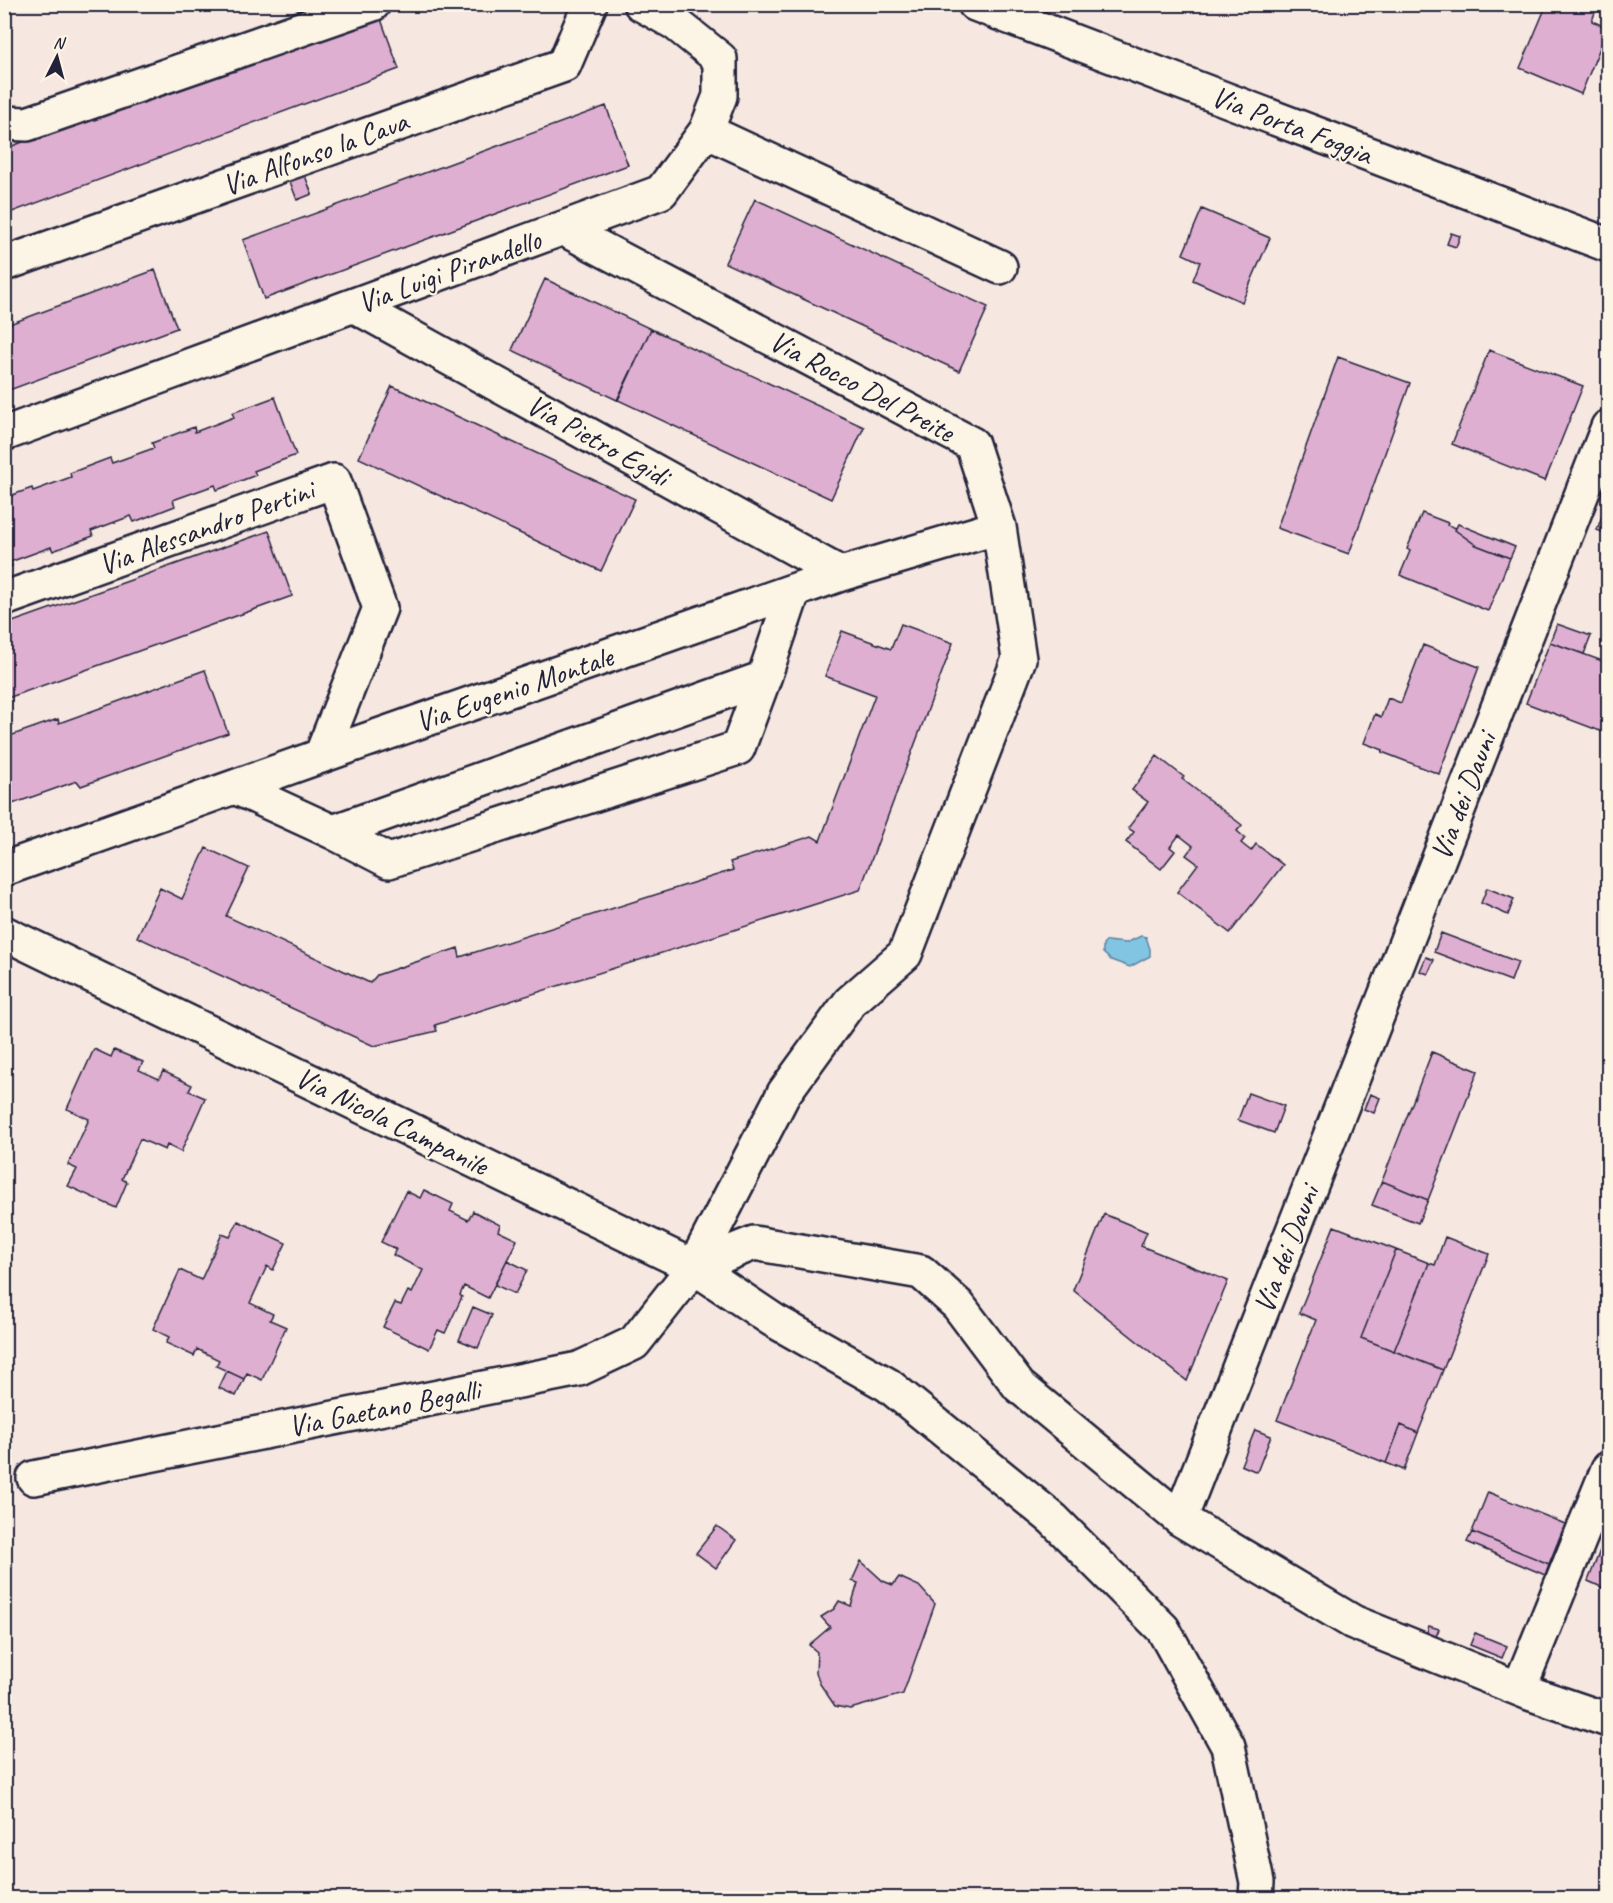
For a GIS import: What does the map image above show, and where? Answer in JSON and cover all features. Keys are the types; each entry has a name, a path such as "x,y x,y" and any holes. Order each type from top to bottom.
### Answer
{"street":[{"path":"4,123 27,124 373,4"},
{"name":"Via Alfonso la Cava","path":"4,264 564,65 590,4"},
{"name":"Via Luigi Pirandello","path":"4,434 662,192 706,131 720,96 720,58 675,23 641,4"},
{"name":"Via Porta Foggia","path":"975,4 1608,245"},
{"path":"706,131 1000,267"},
{"name":"Via Rocco Del Preite","path":"564,229 972,444 999,527 1019,659 905,954"},
{"name":"Via Pietro Egidi","path":"355,306 841,574"},
{"name":"Via dei Dauni","path":"1180,1519 1608,427"},
{"name":"Via Alessandro Pertini","path":"4,599 334,481 380,608 321,756"},
{"name":"Via Eugenio Montale","path":"4,869 841,574 999,527"},
{"path":"235,786 389,861 738,748 793,592"},
{"path":"333,832 764,678"},
{"name":"Via Nicola Campanile","path":"4,933 694,1267 773,1320 888,1385 1053,1519 1163,1629 1228,1746 1257,1882 1256,1899"},
{"name":"Via Gaetano Begalli","path":"34,1478 579,1369 634,1343 694,1267 784,1093 850,1002 905,954"},
{"path":"694,1267 754,1243 921,1272 958,1305 1019,1386 1180,1519 1353,1622 1519,1689 1608,1719"},
{"path":"1519,1689 1608,1469"}],"water":[{"path":"1141,936 1146,937 1150,956 1130,967 1111,960 1103,953 1103,945 1107,941 1126,943"}],"building":[{"path":"1547,4 1598,4 1592,21 1608,28 1581,94 1520,68"},
{"path":"378,11 399,69 4,215 4,149"},
{"path":"606,106 628,165 264,299 243,240"},
{"path":"304,173 312,194 297,200 289,179"},
{"path":"755,199 988,307 959,371 725,263"},
{"path":"1202,209 1270,238 1242,302 1193,280 1200,262 1183,254"},
{"path":"1451,233 1460,236 1456,247 1447,244"},
{"path":"155,270 177,328 4,392 4,326"},
{"path":"545,279 651,329 617,400 512,350"},
{"path":"651,329 864,427 831,499 618,400"},
{"path":"1489,350 1583,386 1545,481 1452,444"},
{"path":"1338,357 1410,383 1349,554 1277,528"},
{"path":"392,386 635,499 601,571 359,458"},
{"path":"275,397 296,455 254,471 256,475 217,490 215,485 173,500 175,506 134,522 131,516 91,531 93,536 53,551 51,547 10,562 12,566 4,569 4,498 32,488 33,491 71,477 70,473 110,458 112,463 154,448 152,443 194,427 195,432 234,417 232,413"},
{"path":"1608,499 1608,534 1597,530"},
{"path":"1422,513 1448,523 1447,525 1456,528 1455,530 1476,545 1510,558 1488,611 1400,575 1410,551 1407,549"},
{"path":"1458,524 1515,547 1510,558 1476,545 1455,530"},
{"path":"269,531 292,596 5,699 4,625"},
{"path":"901,624 953,643 860,890 435,1025 437,1031 374,1046 137,937 160,888 182,899 206,848 249,868 226,916 370,983 377,975 458,948 460,957 733,870 730,862 812,836 820,841 875,695 825,676 842,631 891,649"},
{"path":"1557,624 1591,636 1584,654 1550,642"},
{"path":"1550,642 1608,663 1608,734 1526,703"},
{"path":"1423,645 1479,667 1439,774 1364,743 1375,714 1381,717 1388,698 1401,703"},
{"path":"205,670 228,733 81,786 77,781 4,807 4,738 58,719 59,723"},
{"path":"1157,756 1184,777 1182,779 1242,825 1237,831 1245,838 1241,843 1251,851 1256,844 1283,865 1230,933 1177,892 1198,864 1186,855 1193,846 1179,835 1170,847 1175,851 1161,869 1126,842 1134,832 1128,828 1148,802 1132,790"},
{"path":"1487,888 1514,899 1508,915 1481,903"},
{"path":"1441,933 1518,962 1511,981 1434,952"},
{"path":"1426,957 1434,960 1428,974 1420,971"},
{"path":"94,1049 111,1057 114,1050 143,1062 139,1070 159,1079 163,1071 192,1085 189,1091 205,1098 181,1152 167,1145 165,1150 140,1139 122,1179 127,1182 116,1208 68,1186 77,1169 68,1165 89,1119 67,1109"},
{"path":"1432,1052 1478,1071 1428,1200 1382,1181"},
{"path":"1248,1093 1284,1106 1274,1133 1238,1120"},
{"path":"1370,1094 1380,1098 1374,1113 1364,1109"},
{"path":"1382,1181 1428,1200 1418,1223 1372,1205"},
{"path":"424,1190 453,1204 450,1211 468,1220 473,1211 500,1225 498,1231 517,1240 488,1298 464,1286 460,1295 462,1297 445,1333 438,1330 429,1349 383,1327 395,1303 401,1305 408,1291 412,1293 423,1270 393,1255 396,1249 381,1242 406,1191 420,1198"},
{"path":"1104,1214 1147,1232 1141,1246 1228,1281 1187,1381 1073,1290"},
{"path":"238,1221 286,1243 273,1270 267,1266 250,1303 273,1314 270,1320 286,1327 262,1380 247,1373 244,1379 216,1366 219,1360 197,1349 194,1356 166,1343 169,1337 153,1329 180,1270 201,1280 222,1234 230,1237"},
{"path":"1334,1226 1396,1250 1361,1338 1443,1370 1418,1433 1401,1425 1386,1463 1277,1420 1316,1320 1299,1313"},
{"path":"1445,1237 1489,1254 1443,1370 1394,1351 1429,1263 1435,1265"},
{"path":"1396,1250 1429,1263 1394,1351 1361,1338"},
{"path":"507,1260 527,1270 515,1294 495,1285"},
{"path":"473,1307 492,1315 478,1348 459,1340"},
{"path":"227,1371 244,1379 236,1396 219,1388"},
{"path":"1401,1425 1418,1433 1404,1470 1386,1463"},
{"path":"1255,1430 1271,1436 1257,1472 1241,1465"},
{"path":"1488,1492 1565,1524 1549,1564 1472,1532"},
{"path":"717,1526 736,1540 716,1568 696,1553"},
{"path":"1608,1530 1608,1590 1588,1581"},
{"path":"1472,1532 1549,1564 1545,1575 1467,1542"},
{"path":"861,1561 883,1581 893,1585 899,1577 919,1586 935,1604 903,1694 850,1709 835,1706 820,1684 816,1673 817,1652 809,1645 830,1627 821,1617 834,1609 839,1601 851,1606 858,1583 852,1581"},
{"path":"1429,1626 1439,1629 1435,1639 1426,1635"},
{"path":"1475,1633 1507,1646 1502,1658 1470,1645"}]}
